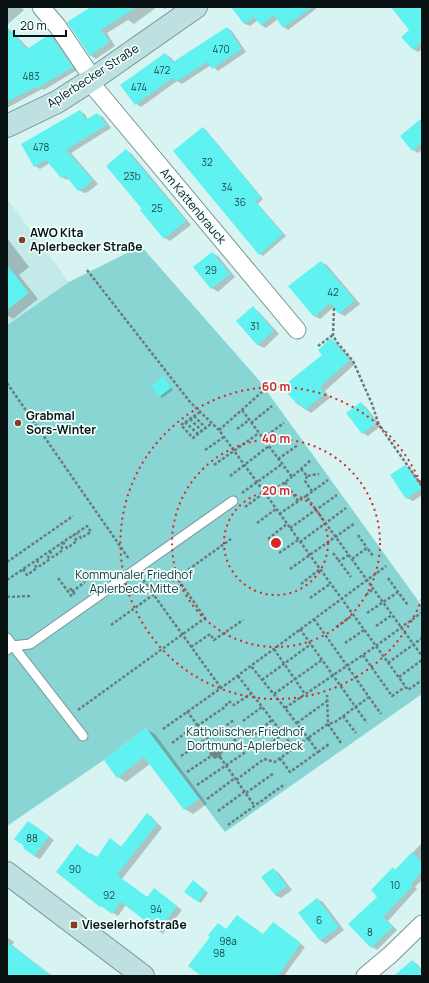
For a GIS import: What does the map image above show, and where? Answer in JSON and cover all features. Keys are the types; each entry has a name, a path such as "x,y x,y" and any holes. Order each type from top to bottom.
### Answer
{"main road":[{"name":"Aplerbecker Straße","path":"7,126 57,102 196,7"},
{"path":"7,873 143,976"}],"street":[{"name":"Am Kattenbrauck","path":"41,7 58,27 91,80 297,330"},
{"path":"365,976 390,955 422,924"}],"lane":[{"path":"10,648 30,644 233,501"},
{"path":"7,638 10,648 83,736"}],"path":[{"path":"87,270 190,402 219,430 405,687 408,690 422,680"},
{"path":"334,308 333,335 336,341 353,361 372,404 379,425 422,486"},
{"path":"318,346 333,335"},
{"path":"7,383 135,569 221,688"},
{"path":"219,430 262,392"},
{"path":"237,429 272,406"},
{"path":"242,410 292,477"},
{"path":"200,412 181,425 193,438 212,423"},
{"path":"194,416 206,428"},
{"path":"190,419 202,431"},
{"path":"185,422 198,434"},
{"path":"263,438 284,423"},
{"path":"214,466 259,433"},
{"path":"205,450 224,437"},
{"path":"278,459 298,445"},
{"path":"230,476 269,446"},
{"path":"245,508 292,477 311,460"},
{"path":"233,501 282,464"},
{"path":"301,469 307,476"},
{"path":"307,476 319,474"},
{"path":"307,476 305,481 312,491"},
{"path":"279,514 328,480"},
{"path":"285,482 298,501"},
{"path":"290,528 336,495"},
{"path":"306,496 422,656"},
{"path":"279,553 326,523 346,508"},
{"path":"257,523 276,509"},
{"path":"7,562 73,516"},
{"path":"290,569 355,523"},
{"path":"268,539 287,524"},
{"path":"7,580 23,570 77,532 87,526 91,532 81,538 77,532"},
{"path":"63,542 67,548 77,541 73,535"},
{"path":"358,535 374,557"},
{"path":"111,625 231,540"},
{"path":"50,551 54,557 63,550 60,544"},
{"path":"352,559 367,548"},
{"path":"333,553 351,577"},
{"path":"37,560 40,566 45,563 50,559 46,554"},
{"path":"339,562 349,554"},
{"path":"23,570 27,575 37,568 33,563"},
{"path":"163,729 238,676 386,566"},
{"path":"301,584 320,569"},
{"path":"58,578 80,608"},
{"path":"68,717 205,618 177,578"},
{"path":"388,578 408,605"},
{"path":"72,592 85,582"},
{"path":"310,598 330,584"},
{"path":"366,595 373,589"},
{"path":"367,613 398,592"},
{"path":"7,597 30,596"},
{"path":"285,708 348,666 421,613"},
{"path":"336,627 353,615"},
{"path":"376,626 392,615"},
{"path":"314,619 381,714"},
{"path":"191,647 210,634 214,640 243,620"},
{"path":"300,629 367,723"},
{"path":"345,643 364,630"},
{"path":"388,663 422,638"},
{"path":"262,680 311,644"},
{"path":"274,649 306,694"},
{"path":"363,655 392,696 405,687"},
{"path":"274,694 322,660"},
{"path":"398,677 422,660"},
{"path":"251,666 318,752"},
{"path":"238,676 294,748"},
{"path":"172,743 225,707 228,702 234,705 252,693"},
{"path":"327,695 328,724 341,743"},
{"path":"207,799 264,759 275,762 328,724 335,722 369,697"},
{"path":"296,723 327,701"},
{"path":"243,721 262,707"},
{"path":"187,711 213,747"},
{"path":"343,716 356,734"},
{"path":"181,756 234,720"},
{"path":"254,735 272,720"},
{"path":"221,749 244,734"},
{"path":"265,747 283,734"},
{"path":"280,758 290,772 329,744"},
{"path":"213,747 217,746 221,749"},
{"path":"211,756 210,752 213,747"},
{"path":"197,785 253,747"},
{"path":"221,749 222,754 220,757 254,805"},
{"path":"211,756 216,758 220,757"},
{"path":"187,772 211,756"},
{"path":"218,811 274,773"},
{"path":"228,824 285,784"}],"shaded area":[{"name":"AWO Kita Aplerbecker Straße","path":"7,199 69,282 7,325"}],"green space":[{"path":"141,246 258,379 422,606 422,694 225,832 146,728 104,760 7,826 7,325 69,282"}],"building":[{"path":"91,7 137,7 101,30 110,42 90,56 67,22"},
{"path":"231,7 312,7 283,28 274,15 261,25 254,17 244,24"},
{"path":"391,7 422,7 422,46 420,44 413,50 401,37 409,30"},
{"path":"7,27 27,49 50,34 73,67 38,88 36,87 7,102"},
{"path":"227,27 242,49 212,69 207,62 176,82 173,78 135,105 120,85 165,53 173,62"},
{"path":"80,110 86,120 97,113 107,125 66,150 93,180 82,190 81,189 78,191 65,175 61,178 46,160 34,167 21,144"},
{"path":"422,118 422,143 412,151 400,136"},
{"path":"203,127 261,197 255,201 283,234 259,255 173,151"},
{"path":"126,149 186,221 164,239 140,210 142,209 106,166"},
{"path":"212,252 230,274 211,289 193,267"},
{"path":"321,261 355,300 339,314 330,303 314,317 288,286"},
{"path":"7,265 29,293 7,310"},
{"path":"253,306 274,331 257,345 236,321"},
{"path":"331,338 350,360 320,387 325,394 305,410 298,402 296,403 282,387 322,355 318,350"},
{"path":"163,376 171,388 159,397 151,386"},
{"path":"361,402 376,423 362,434 346,413"},
{"path":"405,465 422,488 406,499 390,475"},
{"path":"146,728 199,799 184,810 144,757 117,778 104,760"},
{"path":"147,813 157,824 117,875 147,897 154,888 177,906 165,922 164,921 158,931 121,902 112,914 101,906 100,907 56,872 77,844 90,854 91,853 97,857 110,838 121,847"},
{"path":"28,821 49,836 34,856 14,839"},
{"path":"412,852 422,862 422,872 411,884 413,886 383,917 393,927 371,948 348,924 377,897 371,890 393,867 395,870"},
{"path":"273,868 287,886 275,895 261,877"},
{"path":"193,880 206,891 198,902 184,892"},
{"path":"317,898 339,927 320,941 298,913"},
{"path":"237,915 263,934 273,922 301,943 278,976 201,976 188,966 210,937 208,935 218,923 226,929"},
{"path":"7,942 52,976 7,976"},
{"path":"412,960 422,972 422,976 394,976"}],"place":[{"name":"AWO Kita Aplerbecker Straße","path":"22,240"},
{"name":"Grabmal Sors-Winter","path":"18,423"},
{"name":"Vieselerhofstraße","path":"74,925"}],"park label":[{"name":"Kommunaler Friedhof Aplerbeck-Mitte","path":"134,582"},
{"name":"Katholischer Friedhof Dortmund-Aplerbeck","path":"245,739"}]}
